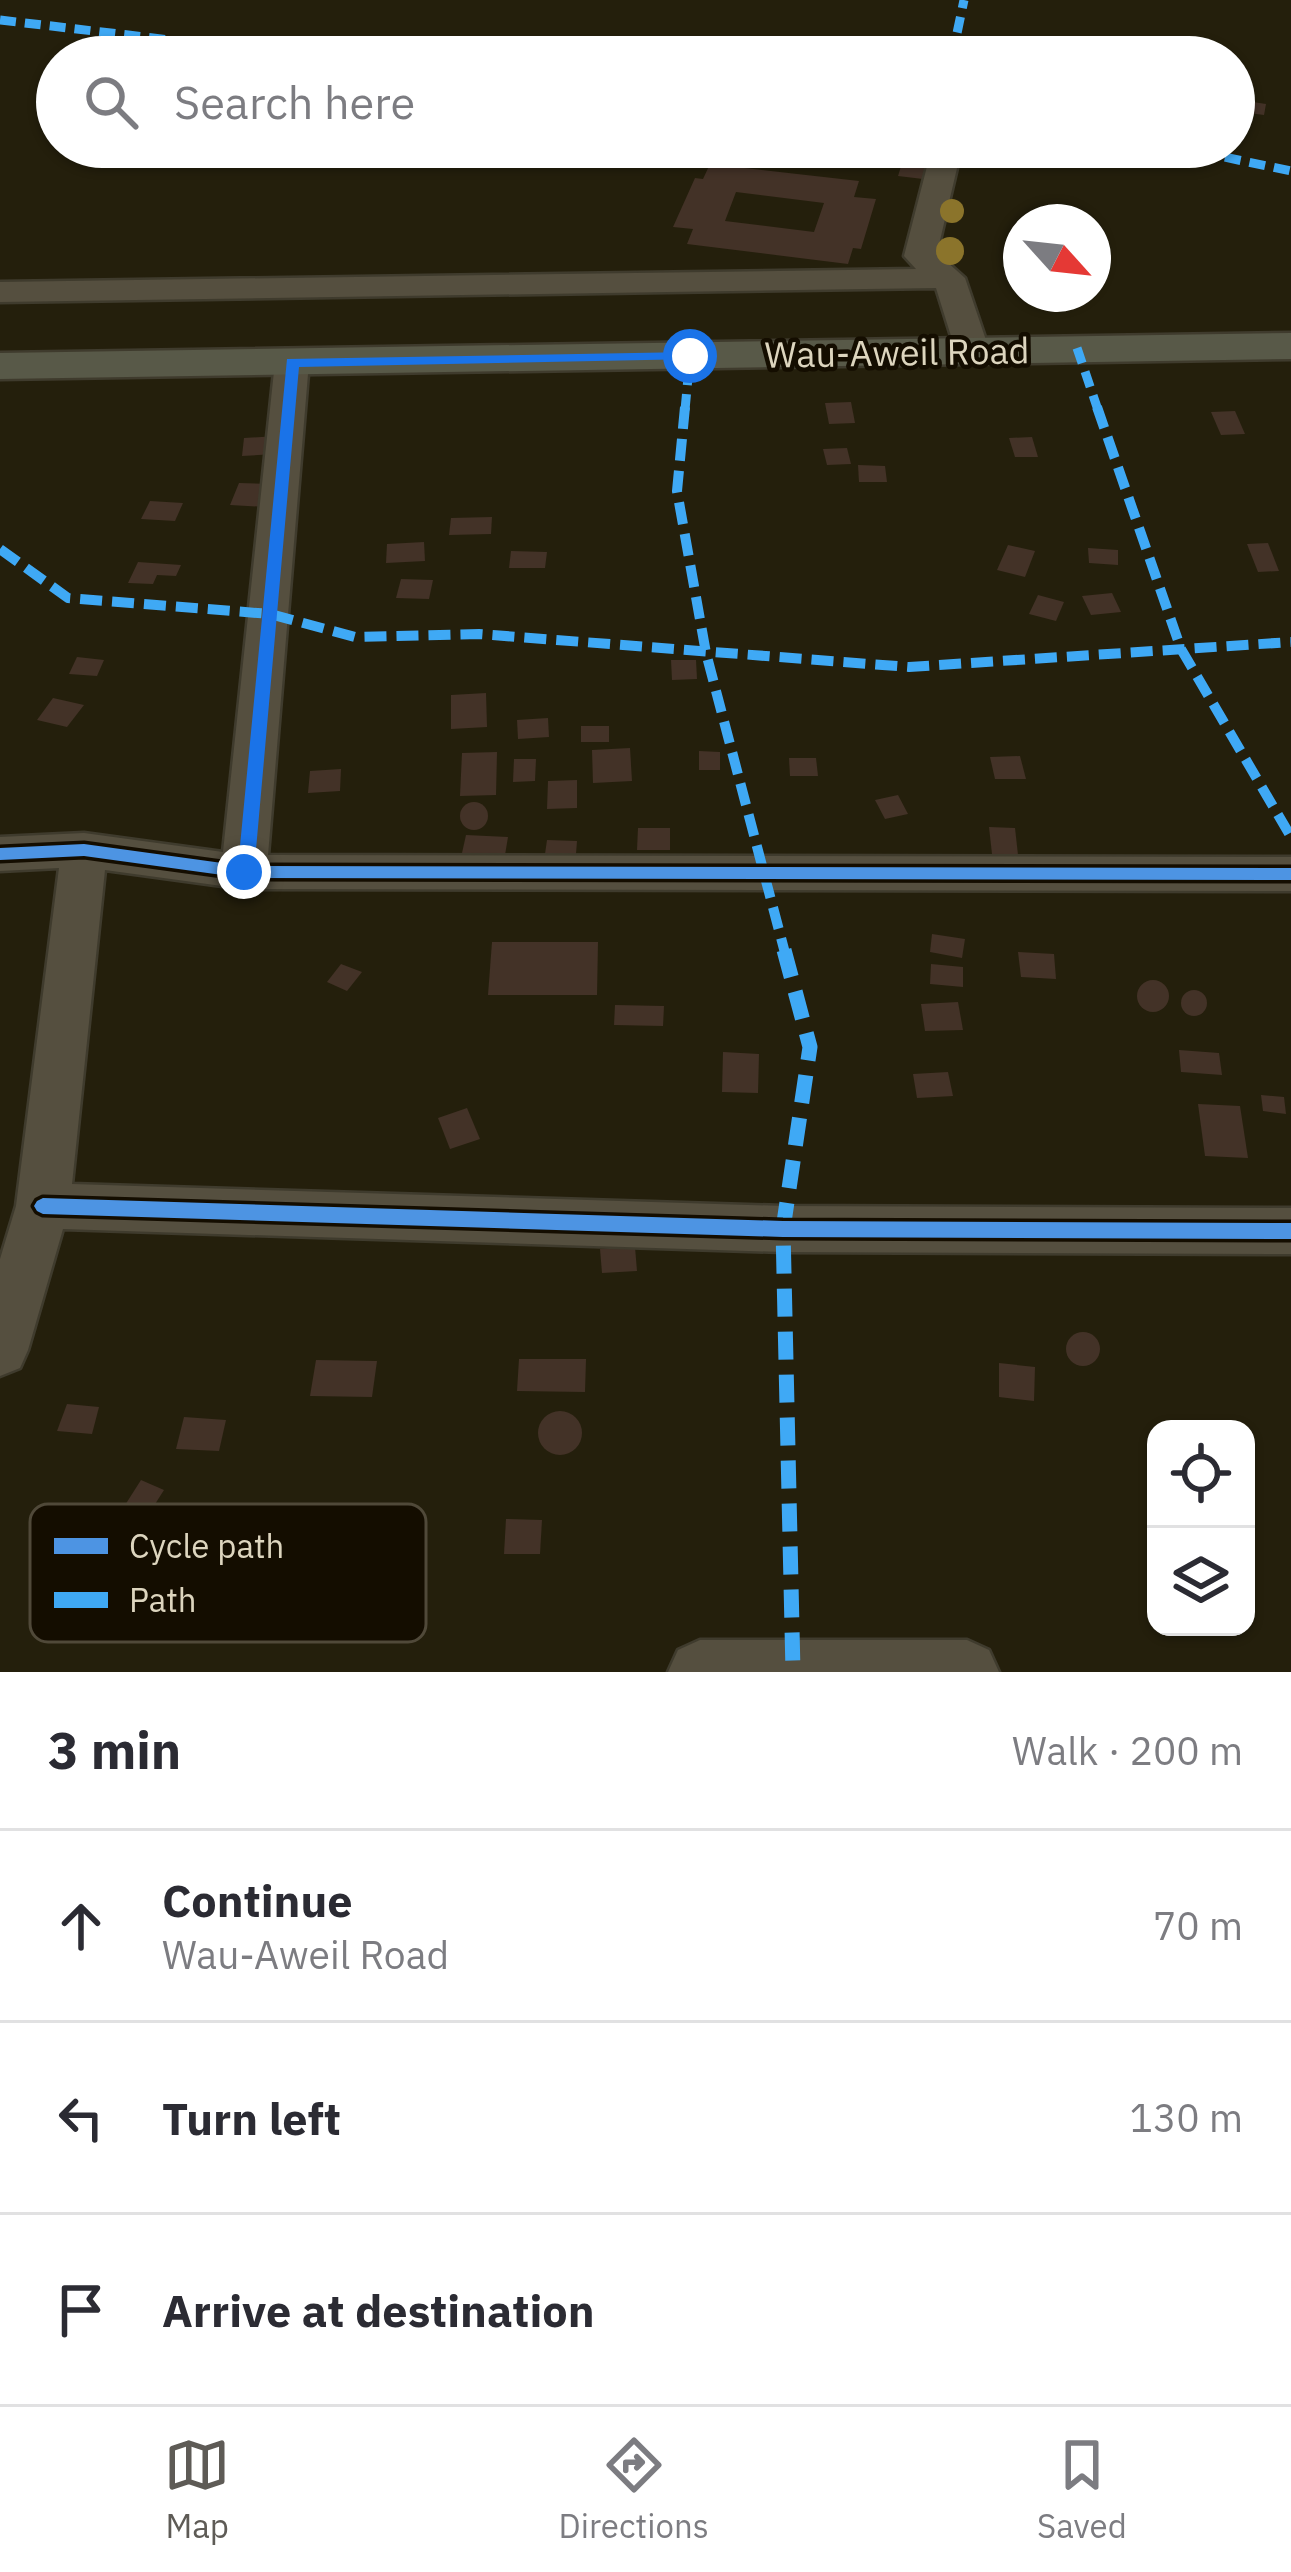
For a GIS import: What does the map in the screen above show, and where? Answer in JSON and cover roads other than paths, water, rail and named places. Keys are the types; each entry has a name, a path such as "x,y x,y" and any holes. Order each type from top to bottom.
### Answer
{"main road":[{"name":"Wau-Aweil Road","path":"0,366 1291,346"}],"street":[{"path":"942,168 920,256 950,278 974,352"},
{"path":"0,292 950,278"},
{"path":"244,872 292,362"},
{"path":"0,1350 43,1206 84,850"},
{"path":"0,854 84,850 244,872 1291,874"},
{"path":"43,1206 783,1229 1291,1231"},
{"path":"700,1672 967,1672"}]}
